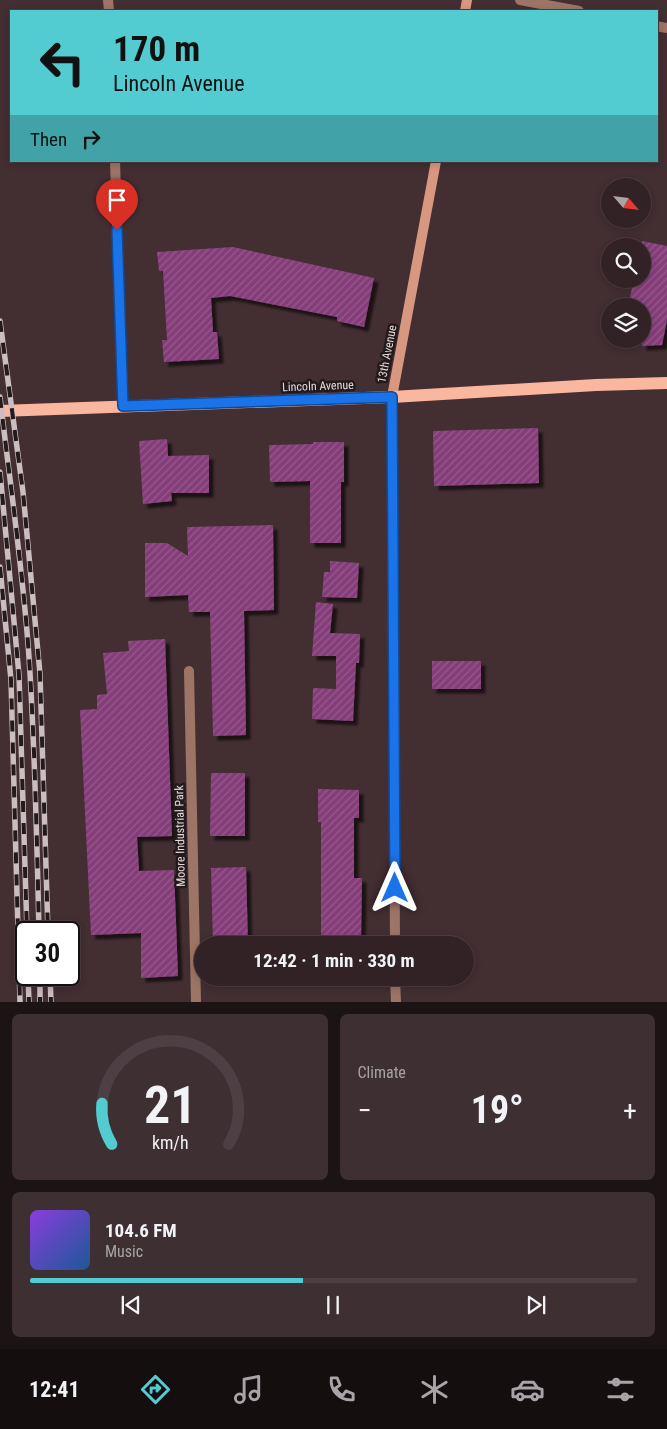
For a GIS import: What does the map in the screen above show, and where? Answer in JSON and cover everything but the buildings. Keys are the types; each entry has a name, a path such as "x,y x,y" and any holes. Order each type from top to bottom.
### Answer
{"main road":[{"name":"Lincoln Avenue","path":"0,411 392,397 667,383"}],"street":[{"path":"520,0 574,10"},
{"path":"115,162 123,406"},
{"name":"13th Avenue","path":"395,936 392,397 436,162"},
{"name":"Moore Industrial Park","path":"189,670 196,1002"},
{"path":"396,986 396,1002"}],"railway":[{"path":"0,321 23,492 40,674 48,921"},
{"path":"0,397 20,559 29,657 39,921"},
{"path":"0,472 19,675 27,921"},
{"path":"0,567 11,680 20,1002"},
{"path":"28,986 29,1002"},
{"path":"40,986 40,1002"},
{"path":"50,986 51,1002"}],"route":[{"path":"117,230 123,406 392,397 395,888"}]}
